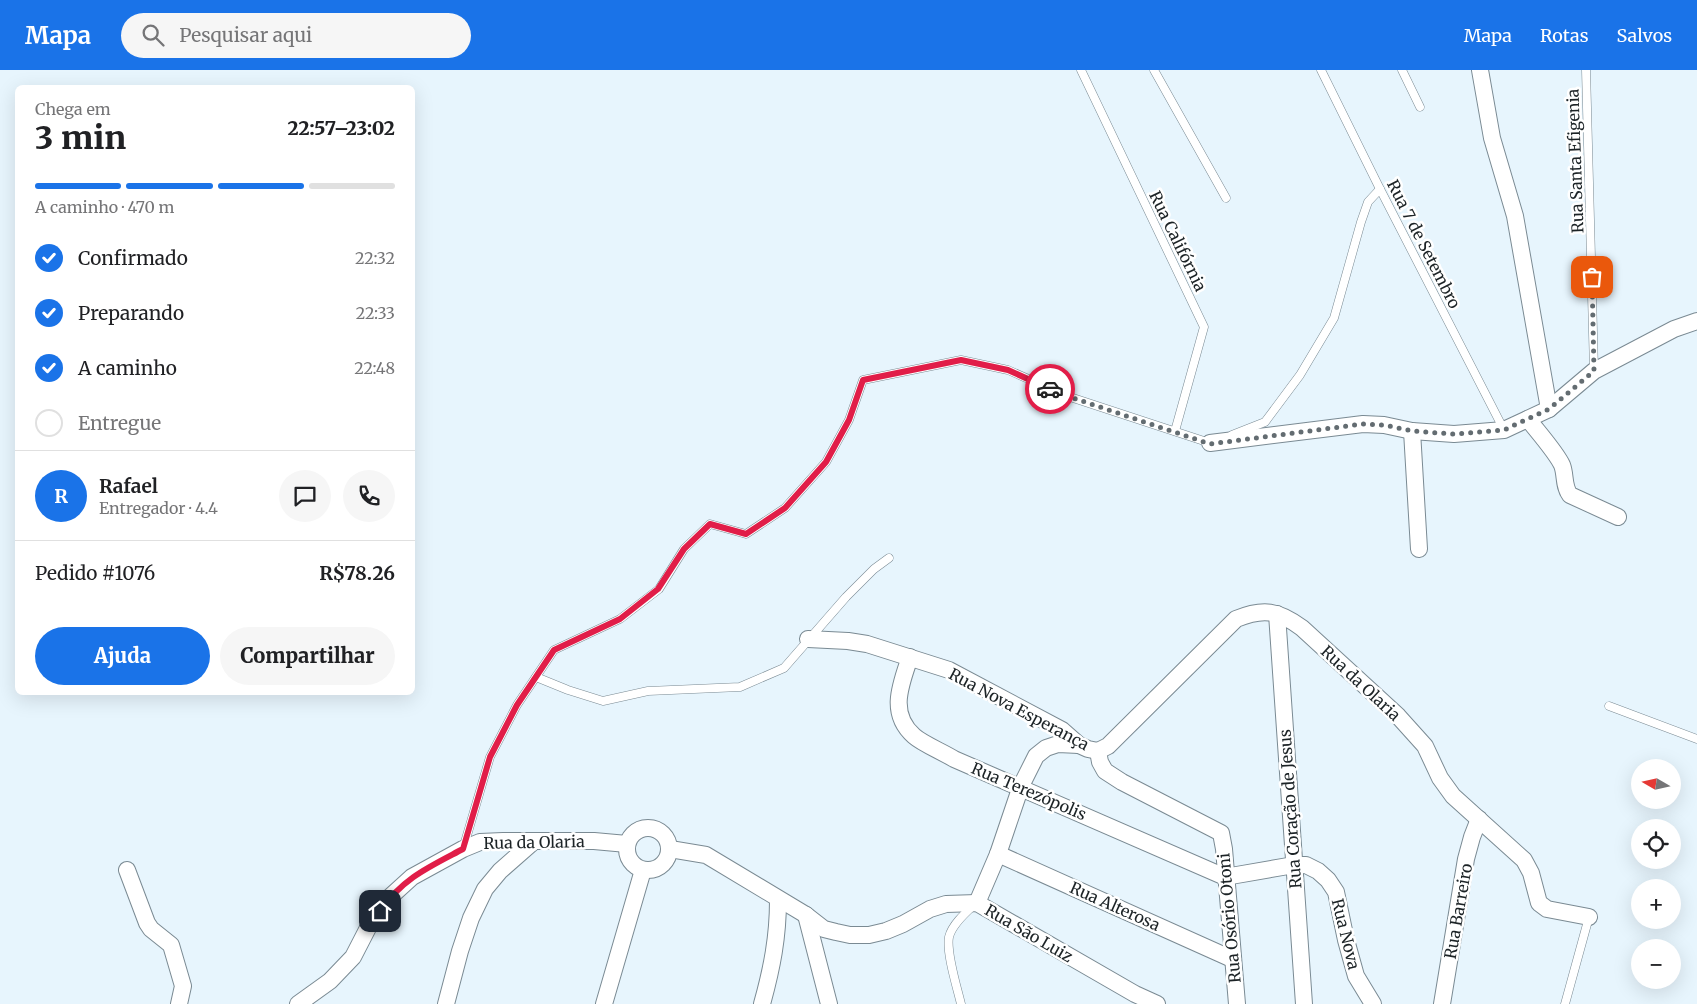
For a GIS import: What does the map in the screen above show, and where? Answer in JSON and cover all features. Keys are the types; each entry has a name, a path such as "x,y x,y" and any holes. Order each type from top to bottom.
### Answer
{"street":[{"path":"1480,70 1492,138 1515,216 1549,409"},
{"path":"1210,444 1363,424 1384,425 1412,431 1454,434 1504,430 1549,409 1594,371 1674,329 1697,321"},
{"path":"1528,419 1562,464 1566,489 1570,495 1618,517"},
{"path":"1412,431 1419,549"},
{"name":"Rua da Olaria","path":"1098,750 1108,746 1236,619 1252,612 1277,614 1290,619 1302,628 1398,716 1425,746 1440,778 1453,796 1524,860 1531,873 1539,903 1547,909 1589,917"},
{"name":"Rua Coração de Jesus","path":"1277,614 1304,1004"},
{"name":"Rua Nova Esperança","path":"808,639 867,644 949,670 1062,730 1079,745 1088,749 1098,750 1100,762 1105,771 1122,782 1220,833"},
{"name":"Rua Terezópolis","path":"910,657 900,689 898,703 900,718 914,736 954,759 1021,786 1225,877"},
{"name":"Rua São Luiz","path":"1079,745 1058,744 1046,748 1036,756 1021,786 998,854 976,903 1135,994 1157,1004"},
{"name":"Rua Barreiro","path":"1442,1004 1466,859 1479,819"},
{"path":"647,827 660,831 668,842 670,849 669,855 661,866 643,870 636,867 628,857 627,844 634,832 647,827"},
{"name":"Rua Osório Otoni","path":"1220,833 1224,849 1236,1004"},
{"name":"Rua da Olaria","path":"298,1004 330,981 353,958 370,924 390,897 412,877 463,849 480,842 594,841 627,844"},
{"path":"446,1004 465,934 484,889 500,871 533,842"},
{"path":"670,849 706,855 824,929 850,935 869,935 886,931 930,909 946,904 976,903"},
{"name":"Rua Alterosa","path":"998,854 1232,959"},
{"name":"Rua Nova","path":"1225,877 1294,865 1306,865 1318,871 1328,880 1336,892 1356,976 1373,1004"},
{"path":"127,870 147,923 151,929 171,945 183,986 179,1004"},
{"path":"604,1004 643,870"},
{"path":"762,1004 776,946 778,900"},
{"path":"806,916 829,1004"}],"lane":[{"name":"Rua Califórnia","path":"1081,70 1204,327 1175,431"},
{"path":"1154,70 1226,198"},
{"name":"Rua 7 de Setembro","path":"1321,70 1504,430"},
{"path":"1402,70 1420,107"},
{"name":"Rua Santa Efigenia","path":"1586,70 1594,371"},
{"path":"463,849 490,757 517,705 554,650 620,619 658,589 684,549 710,524 746,534 785,508 826,462 849,420 863,380 961,360 1008,370 1067,396 1210,444 1264,422 1300,375 1334,318 1368,202 1380,189"},
{"path":"536,677 603,701 648,691 740,687 784,668 808,639 874,569 889,558"},
{"path":"1609,706 1697,739"},
{"path":"961,1004 948,946 949,935 961,918 976,903"},
{"path":"1565,1004 1589,917"}],"way so far":[{"path":"1050,389 1210,444 1363,424 1384,425 1412,431 1454,434 1504,430 1549,409 1594,371 1592,277"}],"route":[{"path":"380,911 390,897 412,877 463,849 490,757 517,705 554,650 620,619 658,589 684,549 710,524 746,534 785,508 826,462 849,420 863,380 961,360 1008,370 1050,389"}]}
